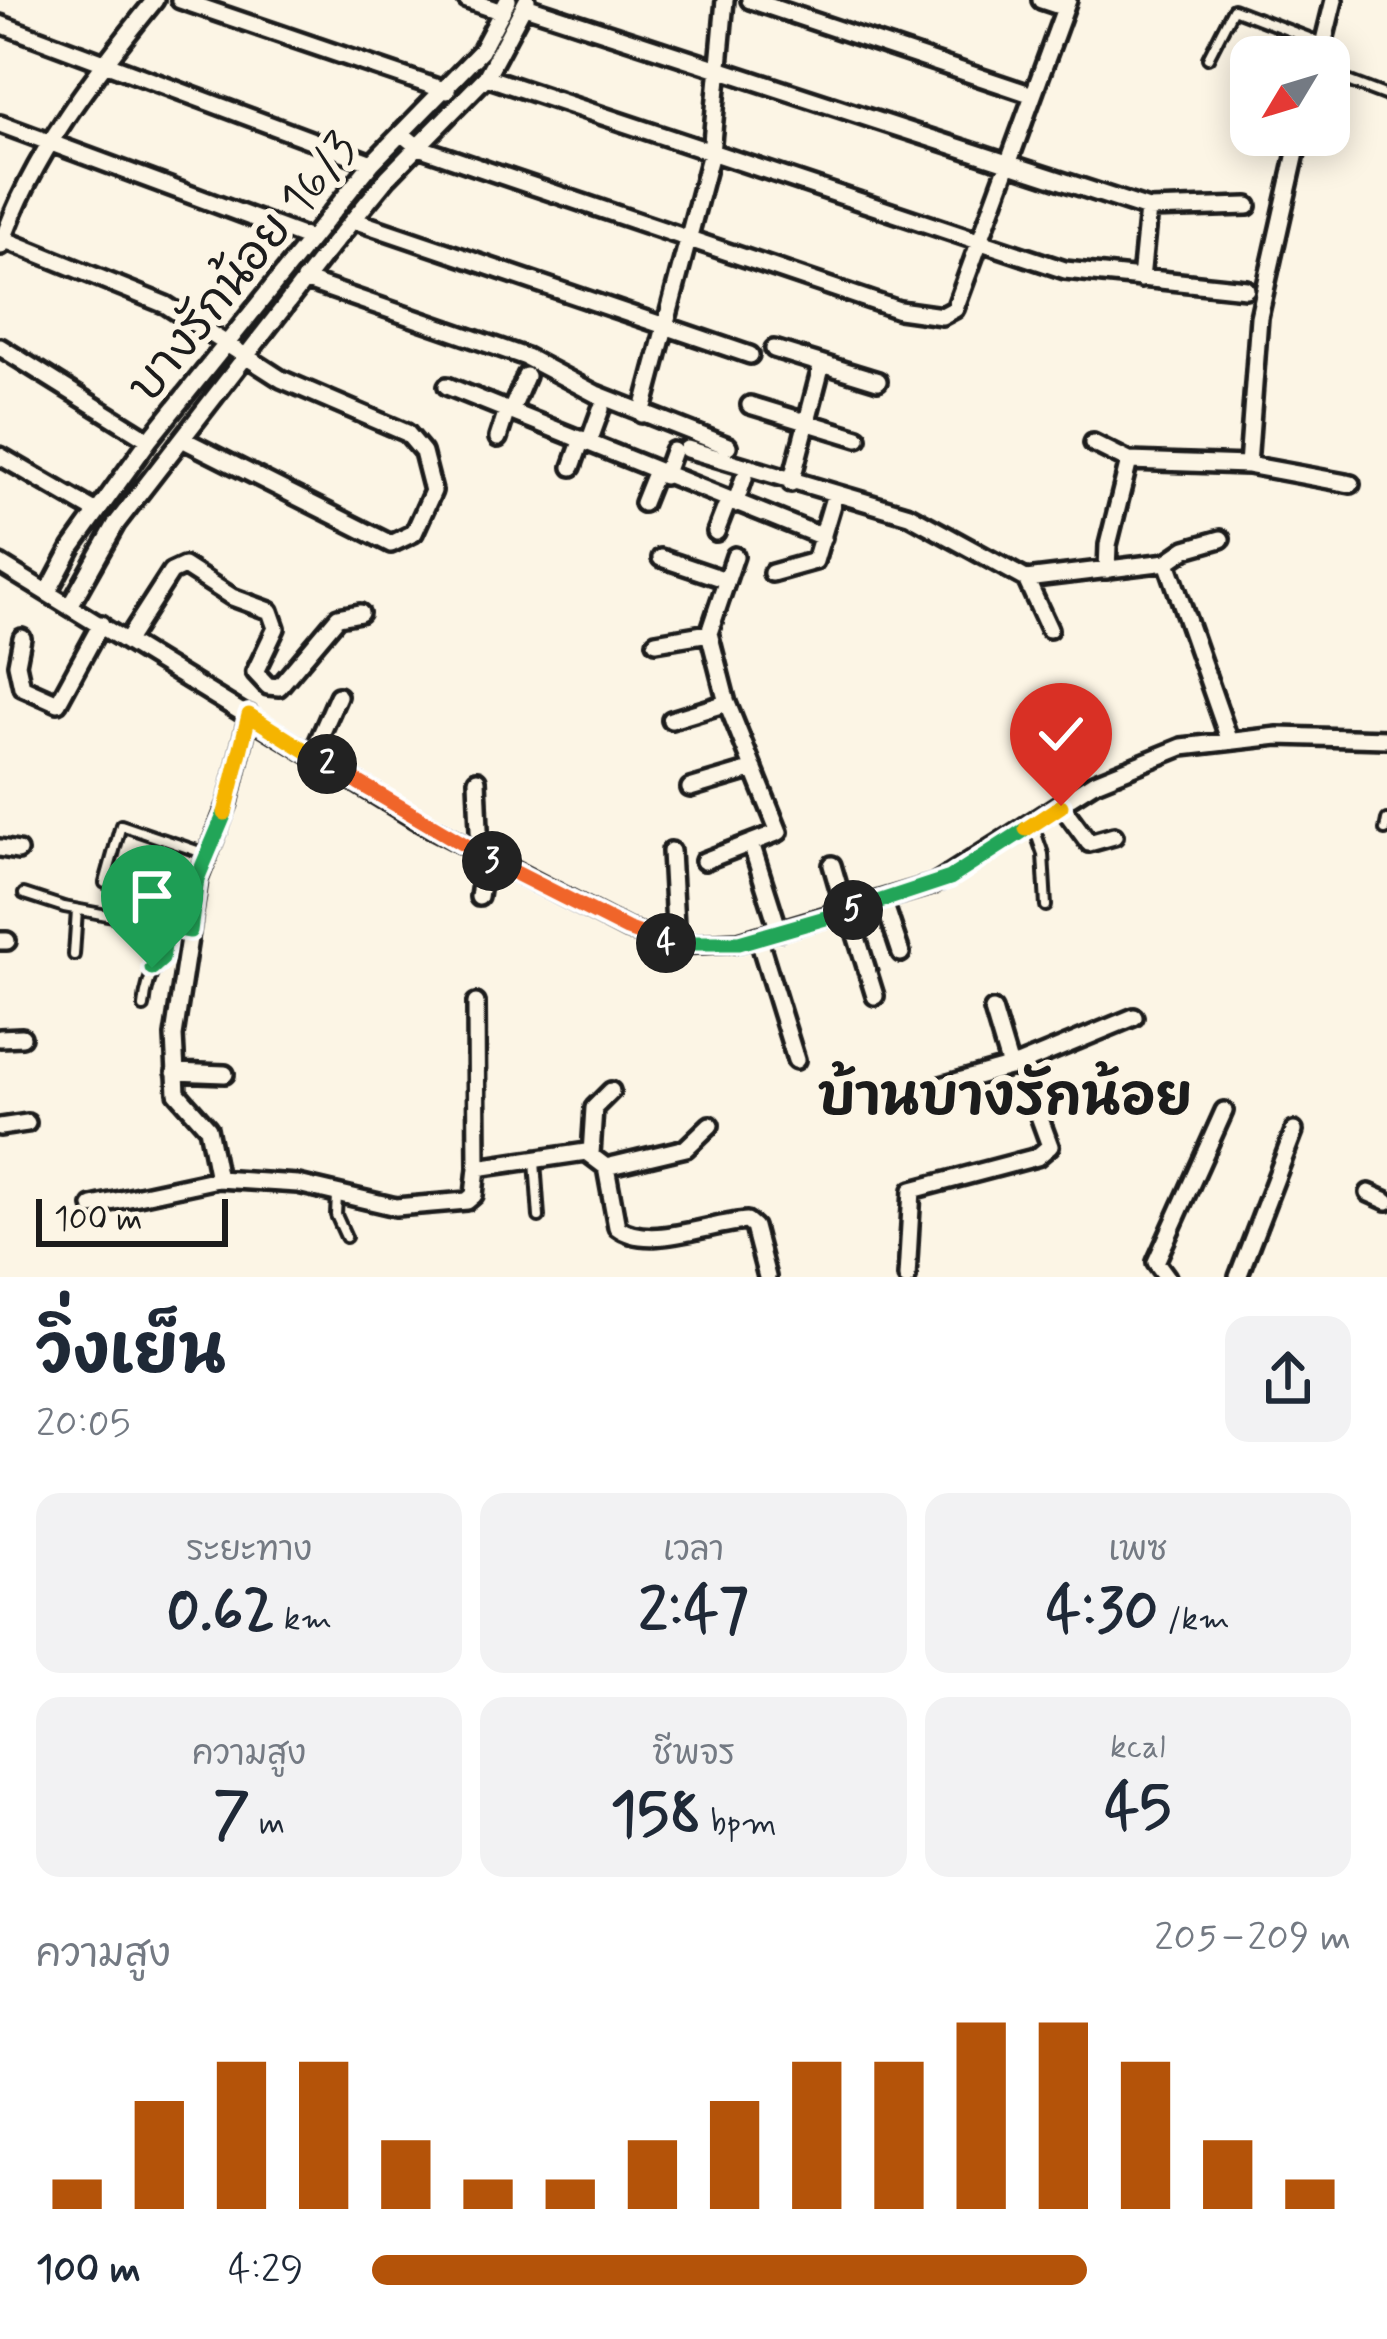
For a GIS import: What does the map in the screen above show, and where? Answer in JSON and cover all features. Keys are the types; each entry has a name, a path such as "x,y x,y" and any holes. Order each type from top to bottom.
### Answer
{"street":[{"path":"155,0 101,66 50,145 3,233 166,305 227,341 244,358 407,433 423,452 433,491 414,533 391,544 182,439"},
{"path":"180,0 447,91"},
{"path":"466,0 515,5 1148,208 1247,206"},
{"path":"642,414 692,240 711,153 724,0"},
{"path":"750,0 1033,95"},
{"path":"401,133 418,147 926,318 950,315 1067,4 1041,0"},
{"path":"1324,36 1328,2"},
{"path":"71,604 102,545 304,280 418,147 486,77 515,5"},
{"name":"บางรักน้อย 16/3","path":"48,592 95,512 227,341 372,163 447,91 515,5"},
{"path":"0,24 101,66 372,163"},
{"path":"486,77 1065,270 1246,289"},
{"path":"0,124 310,239"},
{"path":"1248,465 1259,317 1295,156"},
{"path":"1141,279 1148,208"},
{"path":"353,220 750,355"},
{"path":"304,280 526,357 642,414 728,446"},
{"path":"0,346 149,440"},
{"path":"774,349 878,381"},
{"path":"791,483 822,364"},
{"path":"497,438 526,376"},
{"path":"447,386 824,537"},
{"path":"750,405 858,438"},
{"path":"572,467 601,409"},
{"path":"1093,443 1130,461 1248,465 1351,484"},
{"path":"643,503 680,450 916,518 974,556 1026,579 1167,562 1186,549 1221,539"},
{"path":"0,456 95,512"},
{"path":"1107,570 1108,544 1130,461"},
{"path":"716,532 743,478"},
{"path":"772,573 814,561 835,494"},
{"path":"81,533 102,545"},
{"path":"704,861 779,832 727,703 709,633 735,556"},
{"path":"661,558 726,580"},
{"path":"1167,562 1228,740"},
{"path":"0,565 482,855 627,929 676,945 709,946 758,937 950,878 1061,806 1136,764 1182,747 1342,735 1387,739"},
{"path":"128,639 171,572 184,566 275,618 276,628 255,672 268,686 279,687 291,677 338,617 360,613"},
{"path":"1026,579 1049,629"},
{"path":"22,638 17,664 22,687 58,703 101,624"},
{"path":"656,642 709,633"},
{"path":"312,755 338,696"},
{"path":"671,720 727,703"},
{"path":"218,1179 208,1128 181,1103 174,1036 206,854 228,803 249,715"},
{"path":"690,788 754,770"},
{"path":"477,780 482,855 479,897"},
{"path":"1061,806 1089,843 1114,836"},
{"path":"752,843 779,931"},
{"path":"671,850 676,945"},
{"path":"832,865 875,996"},
{"path":"884,902 901,953"},
{"path":"758,937 796,1060"},
{"path":"92,1207 218,1179 298,1184 396,1207 456,1204 474,1195 476,1003"},
{"path":"907,1277 912,1190 1037,1156 1049,1139 993,1010"},
{"path":"929,1089 1015,1065 1134,1017"},
{"path":"0,1038 22,1037"},
{"path":"175,1072 225,1074"},
{"path":"592,1154 594,1108 611,1091"},
{"path":"1167,1277 1156,1262 1224,1111"},
{"path":"0,1127 27,1124"},
{"path":"606,1167 686,1148 710,1125"},
{"path":"1238,1277 1294,1130"},
{"path":"477,1168 592,1154 606,1167 617,1227 626,1234 670,1234 734,1222 756,1235 767,1277"},
{"path":"1369,1193 1387,1201"}],"lane":[{"path":"1208,58 1233,9 1292,36"},
{"path":"1350,82 1387,96"},
{"path":"105,883 121,825 206,854"},
{"path":"1033,825 1043,854 1046,906"},
{"path":"24,894 77,910 190,931"},
{"path":"74,955 77,910"},
{"path":"144,1007 147,975 162,959 167,927"},
{"path":"535,1160 539,1217"},
{"path":"337,1195 338,1225 346,1237"}],"district":[{"name":"บ้านบางรักน้อย","path":"1005,1095"}],"route":[{"path":"152,968 162,959 167,927 190,931 197,879 228,803 249,715 420,822 627,929 676,945 739,943 934,884 973,865 1061,806"}]}
